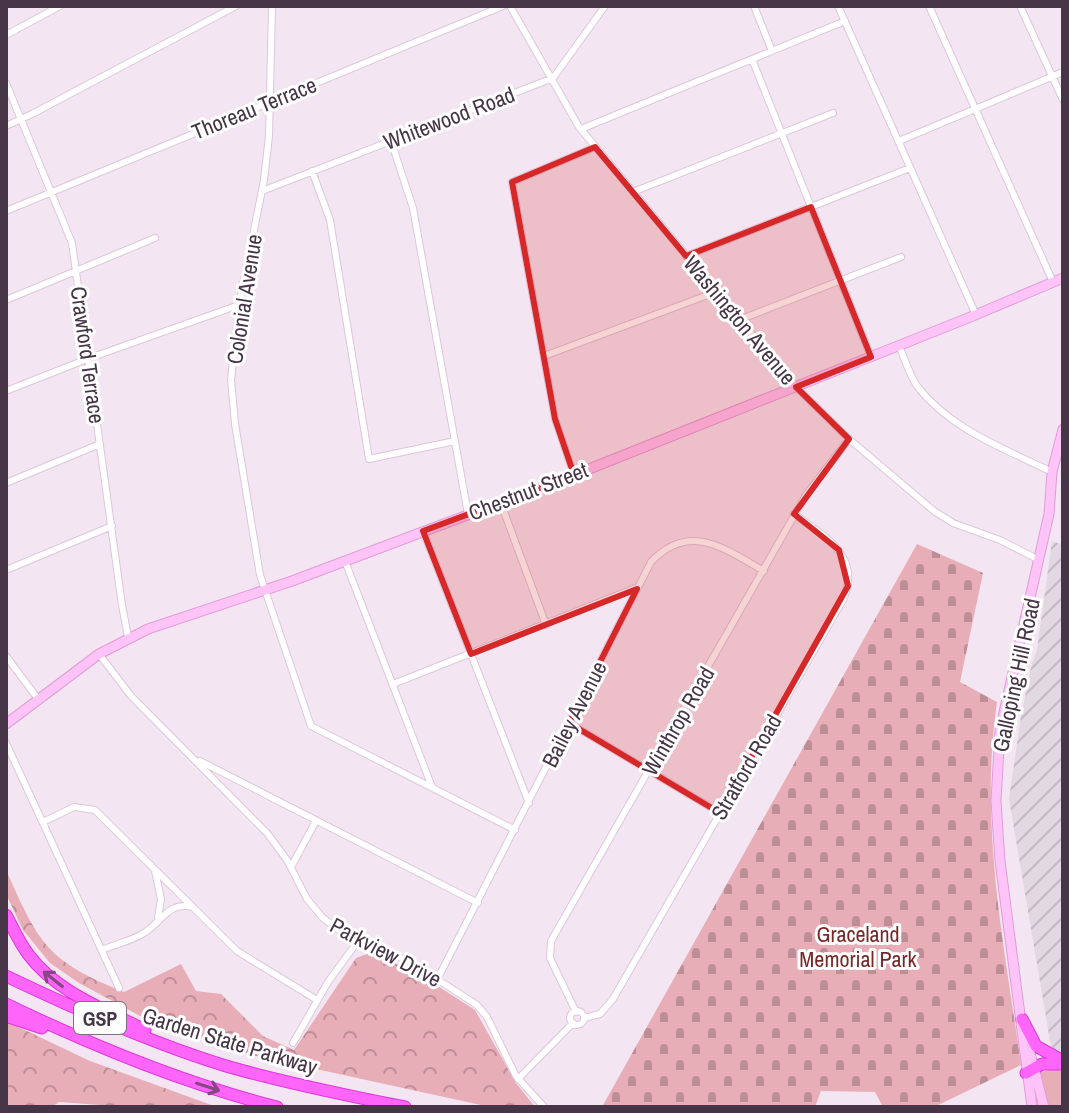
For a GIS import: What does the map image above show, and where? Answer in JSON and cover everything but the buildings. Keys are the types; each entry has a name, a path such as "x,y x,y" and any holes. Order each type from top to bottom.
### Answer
{"highway":[{"path":"6,915 27,953 52,979 195,1056"},
{"name":"Garden State Parkway","path":"6,976 112,1024 195,1056 280,1081 405,1107"},
{"name":"GSP","path":"6,1004 140,1064 277,1107"},
{"path":"6,1016 140,1064"},
{"path":"1022,1019 1036,1046 1063,1063"},
{"path":"1030,1070 1051,1063 1063,1063"}],"main road":[{"name":"Chestnut Street","path":"6,724 99,654 128,637 345,561 574,475 1063,278"},
{"name":"Galloping Hill Road","path":"1032,1107 1030,1070 999,849 996,779 1005,703 1049,514 1052,472 1063,429"},
{"name":"Galloping Hill Road","path":"1030,1070 1044,1107"}],"street":[{"path":"6,35 60,6"},
{"path":"6,126 236,6"},
{"name":"Colonial Avenue","path":"272,6 269,136 262,191 239,305 232,366 235,424 260,575 311,726 432,787"},
{"name":"Thoreau Terrace","path":"6,211 503,6"},
{"name":"Washington Avenue","path":"510,6 581,129 796,387 917,499 943,517 1039,560"},
{"path":"552,79 605,6"},
{"path":"754,6 772,51"},
{"path":"838,6 976,315"},
{"path":"929,6 1053,282"},
{"path":"1020,6 1063,100"},
{"path":"581,129 845,21"},
{"path":"752,59 871,357"},
{"path":"899,141 1063,72"},
{"name":"Whitewood Road","path":"262,191 552,79"},
{"name":"Crawford Terrace","path":"6,83 72,243 128,637"},
{"path":"633,192 833,113"},
{"path":"391,141 413,208 468,514"},
{"path":"574,475 555,419 512,182 595,147"},
{"path":"686,256 910,168"},
{"path":"312,171 330,220 369,459 455,441"},
{"path":"6,300 155,238"},
{"path":"739,320 901,257"},
{"path":"544,356 716,292"},
{"path":"6,391 239,305"},
{"path":"899,346 918,386 959,424 976,436 1052,472"},
{"name":"Winthrop Road","path":"576,1012 550,958 550,946 794,514 849,439"},
{"path":"6,483 100,444"},
{"path":"500,501 546,625"},
{"name":"Stratford Road","path":"584,1018 600,1014 610,1004 843,600 848,586 847,567 839,550 794,514"},
{"path":"6,570 112,526"},
{"path":"423,531 529,803"},
{"name":"Bailey Avenue","path":"438,978 648,567 659,554 689,540 711,543 764,571"},
{"path":"345,561 432,787 515,830"},
{"path":"393,684 638,587"},
{"name":"Parkview Drive","path":"99,654 127,692 262,827 291,867 318,914 338,931 394,954 438,978 481,1009 518,1079 544,1107"},
{"path":"6,656 38,699"},
{"path":"569,723 720,813"},
{"path":"6,743 119,988"},
{"path":"193,758 478,903"},
{"path":"43,822 74,807 92,808 242,955 317,1000"},
{"path":"291,867 316,821"},
{"path":"151,864 161,893 158,918"},
{"path":"102,950 141,934 158,918 178,906 194,908"},
{"path":"293,1043 317,1000 358,941"},
{"path":"576,1012 581,1013 584,1018 579,1025 573,1023 571,1017 576,1012"},
{"path":"518,1079 573,1023"}],"highlighted area":[{"path":"595,147 686,256 811,207 871,357 796,387 849,439 794,514 839,550 848,586 720,813 569,723 637,589 471,654 423,531 574,475 555,419 512,182"}],"shaded area":[{"path":"1052,541 1063,545 1063,1058 1051,1047 1009,799 1021,716 1037,650"}],"green space":[{"name":"Graceland Memorial Park","path":"917,544 983,573 960,682 997,702 992,748 992,839 1001,929 1021,1065 934,1107 883,1107 875,1092 821,1091 815,1107 602,1107"},
{"path":"6,870 28,916 48,947 78,970 124,992 181,964 196,991 221,994 263,1036 294,1050 356,958 377,954 430,981 475,1010 516,1083 535,1107 490,1107 252,1055 140,1016 79,983 50,963 23,930 6,894"},
{"path":"6,1021 90,1061 217,1107 127,1107 59,1102 52,1107 6,1107"},
{"path":"1063,1071 1063,1107 1048,1107 1040,1072"}]}
